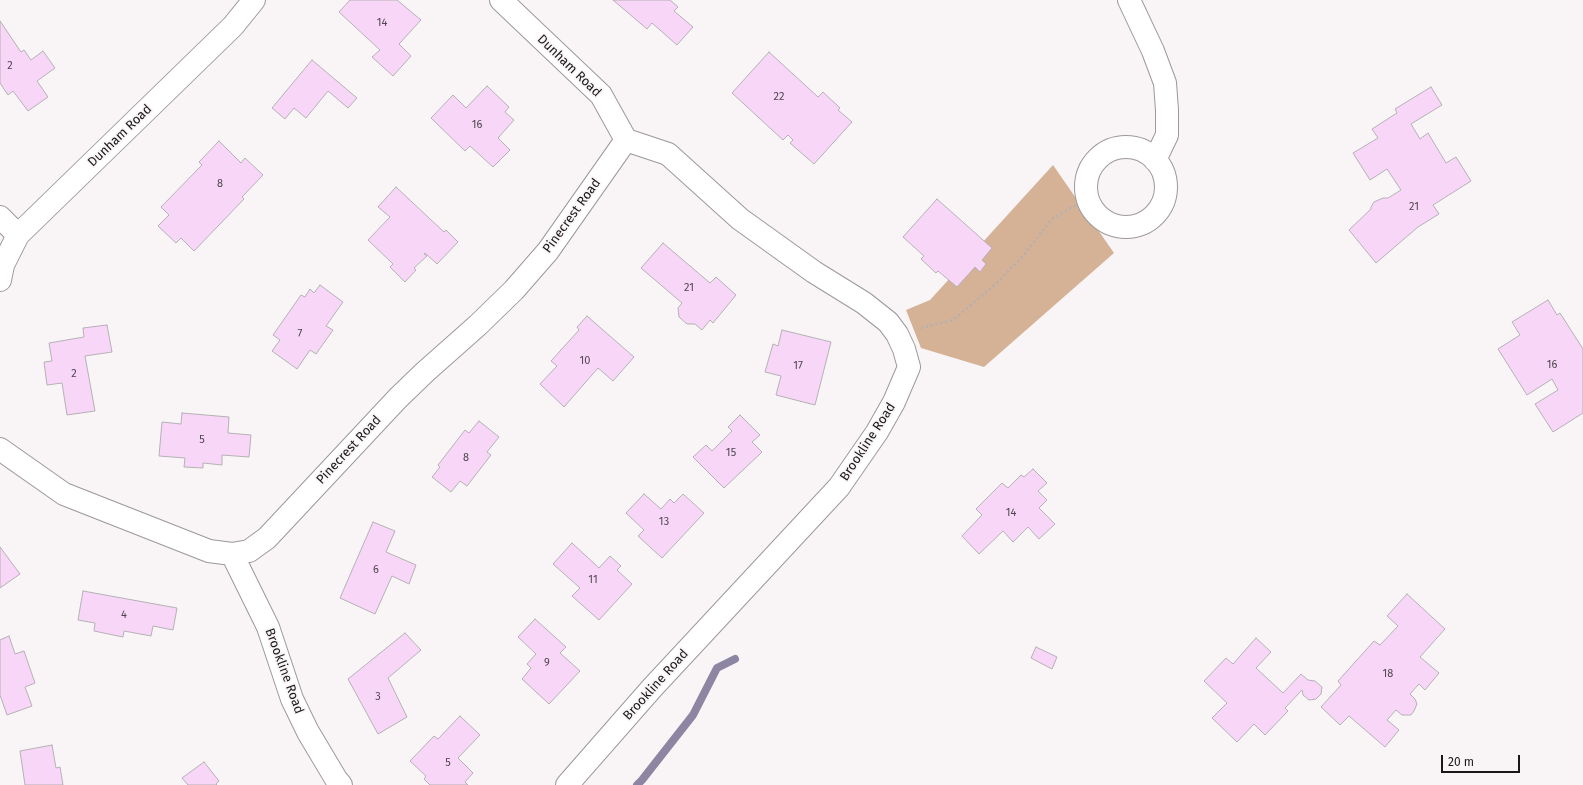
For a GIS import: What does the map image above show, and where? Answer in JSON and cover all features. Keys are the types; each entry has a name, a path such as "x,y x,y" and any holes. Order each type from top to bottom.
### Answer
{"street":[{"name":"Dunham Road","path":"0,280 3,265 18,235 233,26 254,0"},
{"name":"Dunham Road","path":"501,0 601,95 626,140"},
{"path":"1129,0 1153,51 1165,83 1167,135 1156,160"},
{"name":"Brookline Road","path":"567,785 652,688 839,487 877,432 904,382 909,367 897,334 888,322 864,303 814,272 740,219 668,154 626,140"},
{"name":"Pinecrest Road","path":"0,449 64,494 209,551 232,554 249,551 267,538 398,398 514,290 548,251 626,140"},
{"path":"1129,147 1142,150 1156,160 1162,170 1166,183 1163,203 1160,210 1150,220 1139,225 1121,227 1107,223 1093,210 1086,191 1086,180 1094,163 1103,154 1116,148 1129,147"},
{"path":"0,217 18,235"},
{"name":"Brookline Road","path":"232,554 268,627 292,699 308,732 341,785"}],"path":[{"path":"897,334 953,320 986,292 1021,258 1052,219 1089,199"}],"shaded area":[{"path":"1053,165 1114,253 984,367 921,348 906,310 930,300"}],"building":[{"path":"350,0 397,0 421,20 399,44 411,56 393,76 372,57 380,50 339,12"},
{"path":"613,0 670,0 678,7 674,11 693,27 677,45 652,23 647,29"},
{"path":"0,21 21,52 24,50 31,60 43,51 55,68 37,81 48,97 28,111 13,91 8,95 0,83"},
{"path":"769,52 818,97 823,92 840,108 838,110 852,122 814,164 790,143 793,140 788,135 783,140 732,93"},
{"path":"312,60 357,98 348,108 328,91 306,118 294,108 285,119 272,108"},
{"path":"487,86 509,107 505,112 514,120 498,138 510,150 493,167 470,146 465,151 431,118 453,95 466,108"},
{"path":"1431,87 1442,105 1411,124 1420,139 1428,133 1446,163 1456,157 1471,181 1433,205 1439,214 1418,227 1376,263 1349,230 1371,209 1374,202 1383,198 1388,198 1401,190 1387,169 1370,180 1353,153 1378,138 1372,129 1397,113 1395,109"},
{"path":"219,141 241,163 245,158 263,175 242,197 244,199 194,251 181,238 176,243 158,226 169,215 161,207 202,165 199,162"},
{"path":"396,187 444,232 446,230 458,242 437,264 425,253 424,254 427,256 414,268 416,270 405,282 390,267 393,264 368,240 390,217 378,207"},
{"path":"937,199 992,248 982,260 986,264 980,272 975,267 957,287 938,271 936,273 921,259 924,256 903,237"},
{"path":"663,243 710,283 716,277 736,295 713,323 710,320 702,330 695,324 687,324 679,317 678,308 682,303 641,268"},
{"path":"320,285 343,302 326,326 333,330 316,354 310,350 297,369 272,351 280,340 273,335 301,295 305,297 310,289 314,293"},
{"path":"1548,300 1557,315 1560,313 1583,349 1583,413 1553,432 1535,404 1558,390 1552,379 1527,395 1498,349 1520,335 1512,322"},
{"path":"587,316 634,357 613,381 598,368 564,407 540,384 557,366 551,361 579,330 577,327"},
{"path":"107,325 112,352 85,356 95,411 67,415 62,383 47,385 44,362 52,361 49,343 84,337 83,328"},
{"path":"782,330 831,342 815,405 776,395 781,376 765,372 773,344 778,346"},
{"path":"182,413 229,417 228,433 251,435 249,457 222,455 222,465 203,463 203,468 184,467 185,458 159,456 162,422 181,424"},
{"path":"740,415 760,435 752,442 762,452 724,488 693,457 706,445 712,451 732,431 728,427"},
{"path":"479,421 499,437 487,452 491,455 467,486 460,481 451,492 432,477 440,467 438,465 465,430 469,433"},
{"path":"1033,469 1047,483 1038,491 1047,500 1039,508 1055,524 1039,539 1028,527 1013,542 1003,531 979,554 962,536 982,515 976,509 1002,483 1008,488 1021,475 1024,477"},
{"path":"644,494 661,509 670,499 674,503 683,494 704,513 662,558 638,536 644,530 626,513"},
{"path":"373,522 395,531 386,552 416,565 409,584 392,576 375,614 340,598"},
{"path":"572,543 599,568 610,556 621,566 617,570 632,584 599,620 572,596 580,588 553,564"},
{"path":"0,547 20,574 0,588"},
{"path":"83,591 177,608 173,630 153,626 151,636 124,631 123,637 94,631 95,623 78,620"},
{"path":"1407,594 1445,629 1420,657 1439,673 1425,690 1419,684 1410,694 1415,699 1417,704 1411,715 1402,715 1396,710 1387,720 1399,730 1385,747 1349,716 1340,725 1321,707 1341,685 1338,681 1374,641 1380,645 1398,626 1387,616"},
{"path":"535,619 566,647 560,653 580,671 549,704 522,679 531,668 527,664 536,654 518,637"},
{"path":"405,633 421,650 388,678 407,717 378,734 348,679"},
{"path":"9,636 15,654 24,651 35,683 25,687 32,706 7,715 0,695 0,640"},
{"path":"1256,638 1271,652 1256,668 1283,693 1301,674 1308,680 1315,681 1322,687 1321,694 1316,699 1309,700 1303,695 1302,690 1285,708 1288,711 1265,735 1254,724 1237,742 1212,718 1227,703 1204,681 1226,658 1233,664"},
{"path":"1036,647 1057,657 1052,669 1031,658"},
{"path":"460,716 480,735 458,758 473,773 465,782 468,785 430,785 424,779 426,776 410,761 434,736 438,739"},
{"path":"52,745 56,768 60,767 63,785 25,785 20,751"},
{"path":"204,762 219,781 216,784 217,785 188,785 182,778"}],"waterway":[{"path":"637,785 693,715 717,668 735,659"}]}
